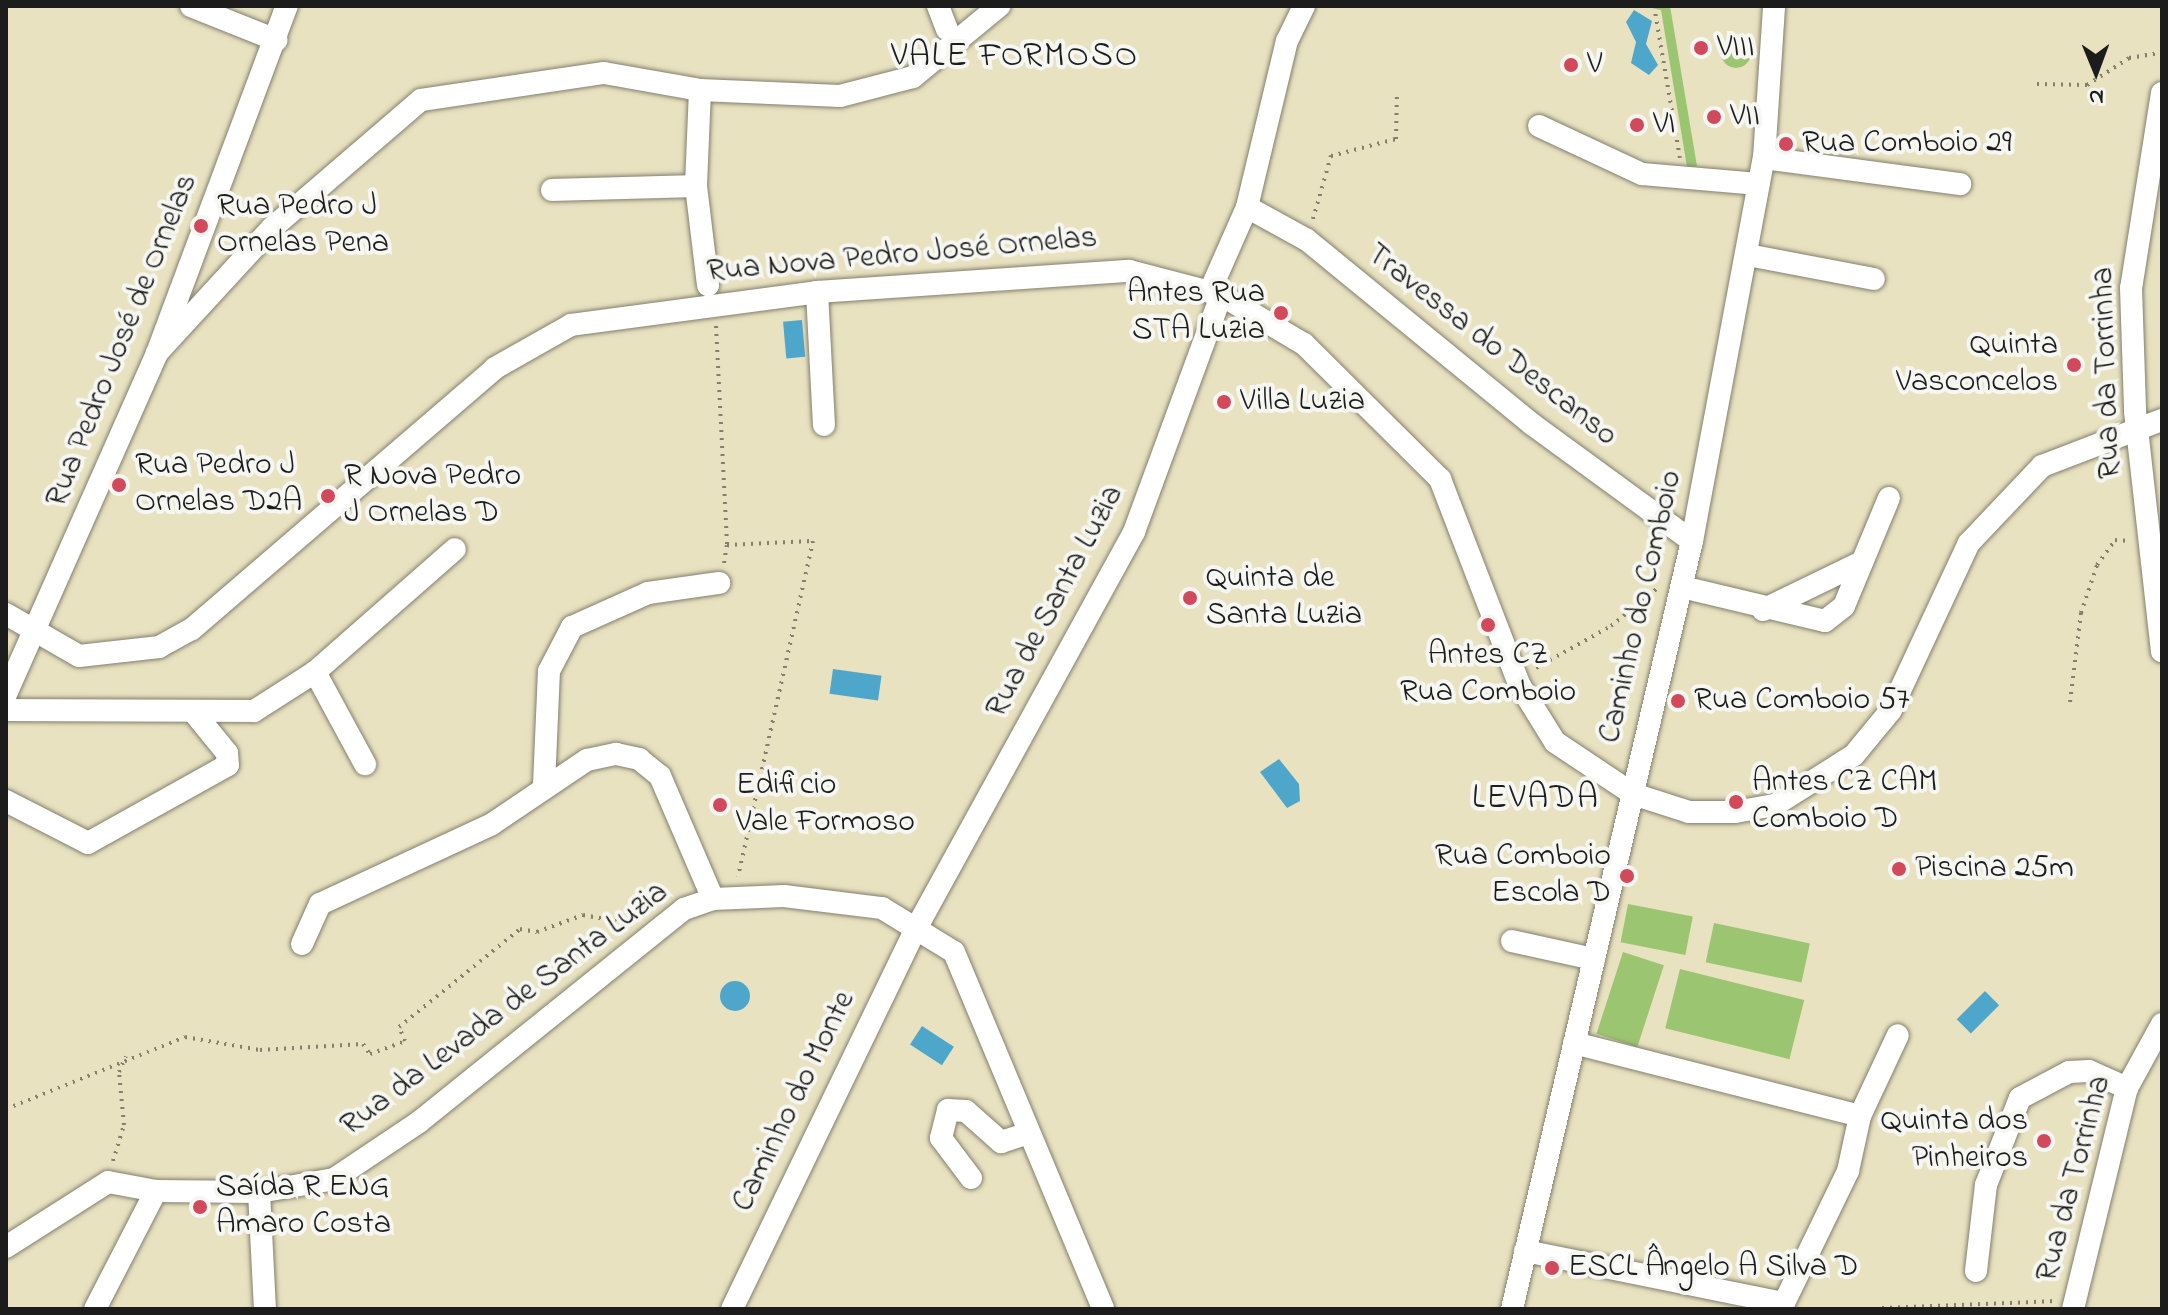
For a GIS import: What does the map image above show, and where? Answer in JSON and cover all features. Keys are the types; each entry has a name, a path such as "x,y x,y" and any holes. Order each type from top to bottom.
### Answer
{"street":[{"path":"191,6 276,40"},
{"name":"Rua Pedro José de Ornelas","path":"6,694 36,636 157,353 287,6"},
{"path":"938,6 947,29"},
{"path":"157,353 272,228 421,100 604,73 700,90 806,100 872,90 913,77 999,6"},
{"name":"Rua de Santa Luzia","path":"918,925 1134,532 1247,207 1287,41 1304,6"},
{"name":"Caminho do Comboio","path":"1512,1309 1692,541 1764,158 1774,6"},
{"path":"700,90 696,186 708,285"},
{"name":"Rua da Torrinha","path":"2162,93 2131,288 2137,426 2155,543 2162,651"},
{"path":"1539,126 1642,174 1759,184"},
{"path":"1764,158 1960,184"},
{"path":"552,190 696,186"},
{"name":"Travessa do Descanso","path":"1247,207 1307,240 1532,424 1692,541"},
{"path":"1748,255 1874,279"},
{"name":"Rua Nova Pedro José Ornelas","path":"6,614 36,636 79,656 104,658 159,647 192,629 531,341 613,314 817,292 1086,270 1129,271 1215,293 1304,344 1440,479 1538,722 1633,794 1689,812 1735,812 1775,805 1833,773 1891,710 1969,543 2003,502 2042,466 2137,426 2162,420"},
{"path":"817,292 824,425"},
{"path":"1682,587 1763,610 1825,621 1838,616 1889,498"},
{"path":"6,710 196,715 254,711 315,672 455,549"},
{"path":"1763,610 1862,562"},
{"path":"544,785 549,671 572,627 648,593 719,583"},
{"path":"315,672 365,764"},
{"path":"6,801 88,843 228,765 227,753 196,715"},
{"path":"302,944 320,904 492,824 544,785 587,760 639,759 660,776 722,897 862,903 918,925 960,963 1103,1309"},
{"name":"Rua da Levada de Santa Luzia","path":"108,1182 156,1191 259,1192 334,1179 419,1122 653,930 722,897"},
{"name":"Caminho do Monte","path":"732,1309 918,925"},
{"path":"1512,941 1594,959"},
{"name":"Rua da Torrinha","path":"2074,1305 2127,1088 2162,1024"},
{"path":"1525,1251 1771,1307 1792,1296 1848,1171 1860,1116 1898,1035"},
{"path":"1574,1043 1860,1116"},
{"path":"1976,1271 1986,1185 2020,1098 2069,1072 2089,1071 2127,1088"},
{"path":"971,1178 941,1138 948,1110 966,1111 1001,1142 1028,1133"},
{"path":"6,1247 108,1182"},
{"path":"95,1309 156,1191"},
{"path":"259,1192 265,1309"}],"path":[{"path":"1654,6 1678,144"},
{"path":"2037,84 2087,85 2129,58 2162,53"},
{"path":"1307,240 1331,156 1396,139 1397,93"},
{"path":"714,315 727,545 813,541 808,586 722,897"},
{"path":"2070,702 2081,613 2097,565 2115,540 2155,543"},
{"path":"1529,675 1563,648 1611,626 1648,590 1682,587"},
{"path":"6,1109 128,1054 185,1037 260,1050 363,1044 370,1054 405,1041 399,1027 520,929 537,932 583,915 627,923 643,910 653,930"},
{"path":"108,1182 124,1125 119,1072 128,1054"},
{"path":"1882,1308 2074,1305"}],"green space":[{"path":"1642,6 1670,6 1697,166 1687,167 1661,10"},
{"path":"1736,38 1747,42 1751,53 1747,64 1736,68 1725,64 1721,53 1725,42"},
{"path":"1628,904 1693,917 1685,955 1621,942"},
{"path":"1714,923 1810,943 1802,983 1706,962"},
{"path":"1623,952 1664,965 1637,1047 1596,1034"},
{"path":"1680,969 1804,1000 1789,1059 1665,1028"}],"water":[{"path":"1634,10 1652,21 1646,44 1658,65 1649,75 1631,63 1636,42 1626,22"},
{"path":"802,320 805,357 786,359 783,322"},
{"path":"833,669 882,676 878,701 830,694"},
{"path":"1279,759 1299,784 1300,801 1287,808 1260,772"},
{"path":"735,981 746,985 750,996 746,1007 735,1011 724,1007 720,996 724,985"},
{"path":"1985,991 1999,1005 1971,1033 1957,1019"},
{"path":"922,1026 954,1047 942,1065 910,1044"}],"place":[{"name":"VIII","path":"1701,48"},
{"name":"V","path":"1571,65"},
{"name":"VII","path":"1714,117"},
{"name":"VI","path":"1637,125"},
{"name":"Rua Comboio 29","path":"1786,144"},
{"name":"Rua Pedro J Ornelas Pena","path":"201,226"},
{"name":"Antes Rua STA Luzia","path":"1281,313"},
{"name":"Quinta Vasconcelos","path":"2074,365"},
{"name":"Villa Luzia","path":"1224,402"},
{"name":"Rua Pedro J Ornelas D2A","path":"119,485"},
{"name":"R Nova Pedro J Ornelas D","path":"328,496"},
{"name":"Quinta de Santa Luzia","path":"1190,598"},
{"name":"Antes CZ Rua Comboio","path":"1488,625"},
{"name":"Rua Comboio 57","path":"1678,701"},
{"name":"Antes CZ CAM Comboio D","path":"1736,802"},
{"name":"Edificio Vale Formoso","path":"720,805"},
{"name":"Piscina 25m","path":"1899,869"},
{"name":"Rua Comboio Escola D","path":"1627,876"},
{"name":"Quinta dos Pinheiros","path":"2044,1141"},
{"name":"Saída R ENG Amaro Costa","path":"200,1207"},
{"name":"ESCL Ângelo A Silva D","path":"1552,1268"}],"district":[{"name":"VALE FORMOSO","path":"1015,58"},
{"name":"LEVADA","path":"1536,800"}]}
